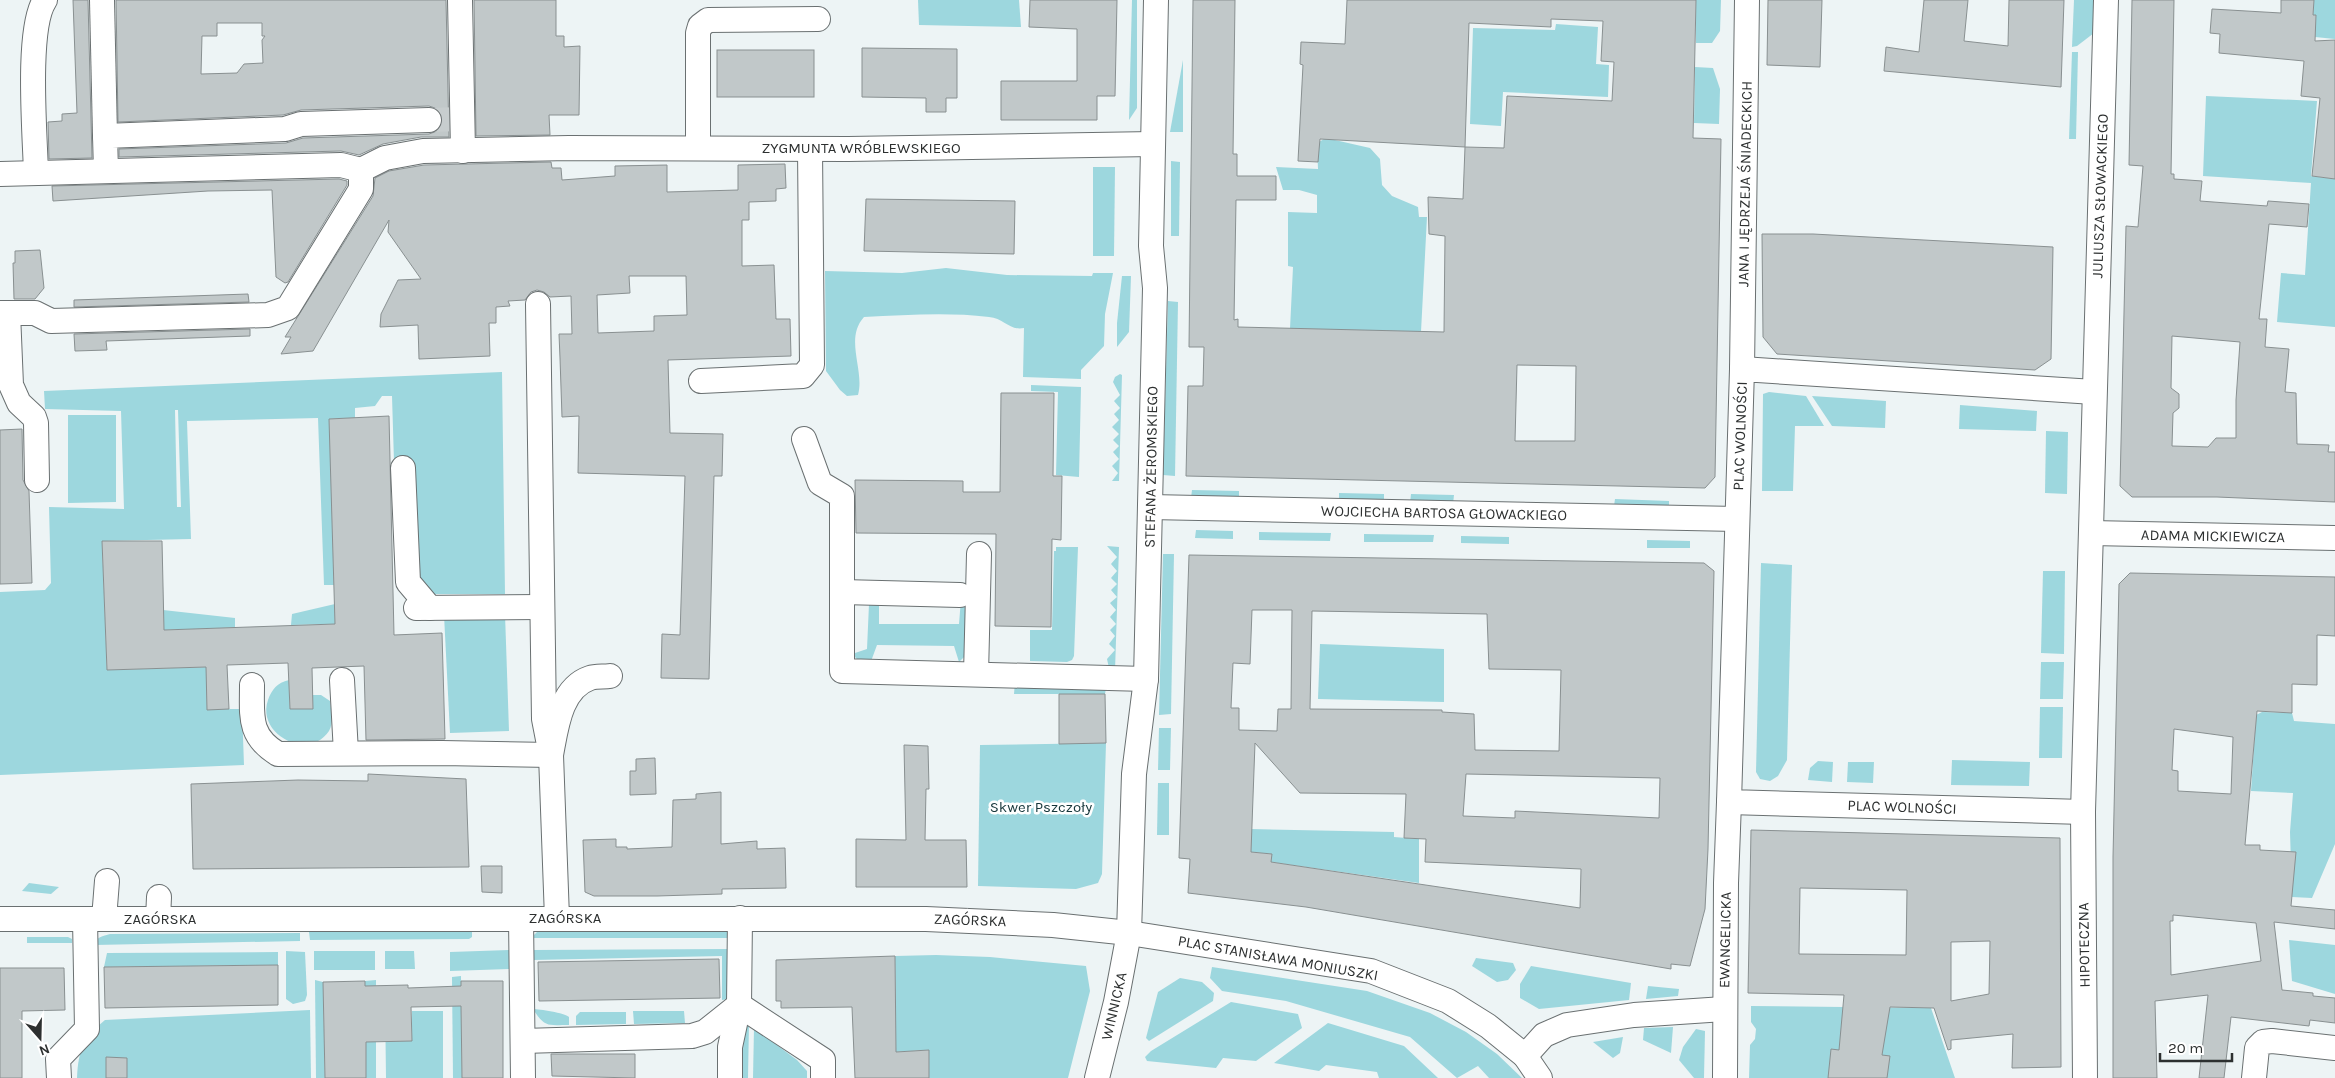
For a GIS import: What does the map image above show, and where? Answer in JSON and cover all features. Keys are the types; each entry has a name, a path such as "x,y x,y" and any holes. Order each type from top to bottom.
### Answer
{"street":[{"path":"36,173 34,40 40,8 45,0"},
{"path":"102,0 106,171"},
{"path":"460,0 459,119 463,151"},
{"name":"STEFANA ŻEROMSKIEGO","path":"1129,933 1134,774 1146,678 1155,288 1151,246 1156,0"},
{"name":"JANA I JĘDRZEJA ŚNIADECKICH","path":"1742,369 1747,0"},
{"name":"JULIUSZA SŁOWACKIEGO","path":"2094,392 2106,0"},
{"path":"698,148 698,33 704,22 708,20 818,19"},
{"path":"105,136 285,129 301,124 430,120"},
{"name":"ZYGMUNTA WRÓBLEWSKIEGO","path":"361,170 385,158 423,151 569,148 810,148 1153,144"},
{"path":"701,381 803,376 812,365 810,148"},
{"path":"0,174 341,165 361,170 361,189 288,308 268,315 51,321 35,313 4,313 11,386 19,403 34,417 36,424 37,480"},
{"path":"538,304 544,719 550,756 557,918"},
{"name":"PLAC WOLNOŚCI","path":"2083,812 1729,802 1742,369 2094,392"},
{"path":"2083,812 2094,392"},
{"path":"804,439 820,483 842,496 842,671 1146,678"},
{"path":"403,468 408,582 421,608 541,607"},
{"name":"WOJCIECHA BARTOSA GŁOWACKIEGO","path":"1150,507 1737,520"},
{"name":"ADAMA MICKIEWICZA","path":"2091,532 2335,538"},
{"path":"976,674 979,554"},
{"path":"842,592 960,595"},
{"path":"550,756 561,710 573,690 590,678 610,676"},
{"path":"342,680 346,753"},
{"path":"252,685 254,729 265,746 278,754 550,756"},
{"name":"EWANGELICKA","path":"1725,1078 1724,1010 1729,802"},
{"name":"HIPOTECZNA","path":"2083,812 2085,1078"},
{"path":"58,1078 58,1059 87,1029 94,919 107,881"},
{"name":"ZAGÓRSKA","path":"3,916 94,919 158,908 521,919 973,920 1129,933"},
{"path":"730,1078 730,1047 739,1005 740,918"},
{"path":"521,919 523,1078"},
{"name":"PLAC STANISŁAWA MONIUSZKI","path":"1129,933 1371,971 1448,1001 1488,1026 1525,1056 1540,1078"},
{"name":"WINNICKA","path":"1097,1078 1116,1002 1129,933"},
{"path":"524,1041 692,1036 705,1032 739,1005"},
{"path":"739,1005 823,1060 823,1078"},
{"path":"1525,1056 1544,1035 1567,1025 1634,1016 1724,1010"},
{"path":"2254,1078 2257,1048 2263,1042 2272,1041 2335,1048"}],"green space":[{"path":"918,0 1019,0 1021,27 919,25"},
{"path":"1132,0 1137,0 1137,108 1129,120"},
{"path":"1696,0 1721,0 1720,31 1712,43 1696,43"},
{"path":"2074,0 2095,0 2094,33 2077,46 2072,47"},
{"path":"2314,0 2335,0 2335,39 2315,37 2316,15 2313,15"},
{"path":"1556,24 1598,27 1596,64 1609,65 1608,97 1503,92 1501,126 1470,124 1473,28 1555,30"},
{"path":"2072,52 2078,52 2076,139 2069,139"},
{"path":"1183,60 1183,132 1170,132"},
{"path":"1695,67 1713,68 1720,89 1719,124 1694,123"},
{"path":"2206,96 2317,101 2311,176 2335,179 2335,327 2277,322 2281,273 2305,275 2311,183 2203,176"},
{"path":"1326,138 1370,148 1380,159 1382,185 1392,196 1418,207 1419,217 1427,217 1421,332 1290,329 1293,267 1288,266 1288,212 1317,213 1317,195 1299,190 1283,190 1276,167 1318,169 1317,143"},
{"path":"1171,161 1180,162 1179,236 1171,236"},
{"path":"1093,167 1115,167 1114,256 1093,256"},
{"path":"946,268 1007,275 1092,276 1093,273 1113,273 1105,314 1104,346 1081,370 1081,379 1023,377 1024,328 1014,328 994,318 974,315 927,314 864,317 858,326 855,345 859,375 858,395 847,396 840,390 826,371 825,271 902,273"},
{"path":"1122,276 1131,276 1129,332 1117,347 1117,323"},
{"path":"1168,301 1178,302 1175,476 1163,475"},
{"path":"502,372 505,594 434,594 415,578 394,462 392,396 382,396 375,406 355,408 355,418 330,419 334,585 324,585 318,418 187,421 191,539 102,541 107,670 206,667 229,709 242,709 244,765 0,775 0,592 45,590 51,583 49,507 124,509 121,411 45,409 44,391","holes":["175,410 178,410 181,507 177,507"]},
{"path":"1120,374 1122,375 1119,481 1112,481 1118,473 1112,466 1119,459 1113,452 1119,446 1113,440 1119,434 1112,427 1119,420 1114,414 1120,408 1114,401 1120,395 1113,382 1115,377"},
{"path":"1031,385 1081,387 1079,477 1056,475 1058,392 1031,391"},
{"path":"1769,392 1806,396 1824,426 1795,426 1793,491 1762,491 1763,394"},
{"path":"1812,396 1886,401 1885,428 1832,426"},
{"path":"1960,405 2037,411 2036,431 1959,429"},
{"path":"68,415 116,415 116,502 68,503"},
{"path":"2046,431 2068,432 2067,494 2045,493"},
{"path":"1192,490 1239,491 1239,499 1191,498"},
{"path":"1339,493 1384,494 1384,502 1339,501"},
{"path":"1411,494 1454,495 1453,504 1410,503"},
{"path":"1615,499 1669,501 1669,508 1614,506"},
{"path":"1196,530 1233,531 1233,539 1195,538"},
{"path":"1259,532 1331,533 1330,541 1259,540"},
{"path":"1364,534 1434,535 1433,542 1364,542"},
{"path":"1461,536 1509,537 1509,544 1461,543"},
{"path":"1647,540 1690,541 1690,548 1647,548"},
{"path":"1107,546 1119,547 1115,671 1109,668 1107,659 1115,650 1109,644 1115,636 1110,630 1116,624 1110,617 1116,610 1110,603 1117,597 1111,590 1117,584 1111,578 1117,571 1111,564 1117,557"},
{"path":"1056,547 1078,547 1074,656 1072,660 1067,662 1030,661 1030,630 1052,630 1054,551 1056,551"},
{"path":"1163,554 1174,554 1171,714 1159,715"},
{"path":"1761,563 1792,565 1787,760 1778,776 1770,781 1760,779 1756,772"},
{"path":"2043,571 2065,571 2064,654 2041,653"},
{"path":"961,599 969,599 966,655 959,662 954,646 877,645 870,664 862,664 852,654 867,649 869,604 879,604 879,624 959,624"},
{"path":"335,604 335,624 291,625 292,614"},
{"path":"163,610 235,618 235,628 164,630"},
{"path":"505,614 509,731 450,733 444,615"},
{"path":"1320,644 1444,649 1444,702 1318,699"},
{"path":"2041,662 2064,662 2063,699 2040,699"},
{"path":"289,680 290,709 313,709 312,695 321,695 330,701 331,728 320,740 309,744 297,744 286,740 276,733 270,724 266,712 268,700 278,685"},
{"path":"1015,682 1106,688 1105,694 1014,694"},
{"path":"2040,707 2063,707 2062,758 2039,758"},
{"path":"2262,712 2292,713 2294,721 2335,724 2335,844 2312,898 2292,897 2290,832 2293,793 2251,791 2256,715"},
{"path":"1159,728 1171,728 1170,770 1158,770"},
{"name":"Skwer Pszczoły","path":"1106,743 1102,874 1098,883 1076,889 978,886 980,745"},
{"path":"1952,760 2030,762 2029,786 1951,785"},
{"path":"1818,761 1833,762 1832,782 1808,780 1810,768"},
{"path":"1848,762 1874,762 1873,783 1847,782"},
{"path":"1158,783 1169,783 1169,835 1157,835"},
{"path":"1251,829 1394,832 1394,837 1419,839 1419,883 1271,862 1271,854 1251,852"},
{"path":"29,883 59,887 51,894 22,891"},
{"path":"546,930 729,930 729,938 531,938 537,932"},
{"path":"472,931 472,937 469,939 310,940 309,932"},
{"path":"300,933 300,941 94,945 102,936 110,934"},
{"path":"27,937 68,937 72,939 72,943 27,943"},
{"path":"2289,940 2335,945 2335,994 2292,981"},
{"path":"728,949 728,999 722,1000 722,956 533,960 533,950"},
{"path":"509,950 509,969 450,971 450,952"},
{"path":"286,951 305,952 307,995 305,1001 293,1004 286,999"},
{"path":"314,951 375,951 375,970 314,970"},
{"path":"385,951 414,951 415,969 385,969"},
{"path":"278,952 278,965 104,967 107,953"},
{"path":"895,956 990,957 1086,966 1090,991 1068,1078 929,1078 928,1050 896,1052"},
{"path":"1476,958 1513,963 1516,970 1508,980 1497,982 1472,966"},
{"path":"1531,966 1631,983 1629,1000 1539,1009 1520,998 1520,984"},
{"path":"1212,967 1367,991 1430,1013 1466,1032 1497,1054 1522,1078 1489,1078 1478,1066 1457,1078 1410,1037 1286,1001 1222,991 1210,978"},
{"path":"461,976 462,1078 453,1078 452,977"},
{"path":"1180,978 1202,982 1214,993 1213,1001 1149,1041 1146,1038 1158,992"},
{"path":"315,980 323,982 325,1078 316,1078"},
{"path":"376,980 376,1078 366,1078 365,981"},
{"path":"1648,986 1679,989 1678,996 1646,999"},
{"path":"385,999 391,1041 412,1040 412,1011 443,1011 443,1078 386,1078"},
{"path":"1231,1002 1298,1014 1302,1028 1256,1061 1223,1058 1216,1068 1147,1061 1145,1057 1151,1051"},
{"path":"1751,1006 1931,1008 1955,1078 1749,1078 1750,1045 1755,1039 1756,1029 1751,1022"},
{"path":"533,1009 567,1016 569,1017 569,1025 548,1024 541,1020"},
{"path":"310,1010 311,1078 77,1078 81,1052 87,1038 105,1020"},
{"path":"633,1011 684,1011 685,1023 634,1024"},
{"path":"580,1012 626,1012 626,1024 576,1025 576,1016"},
{"path":"745,1021 749,1023 748,1078 741,1078"},
{"path":"1328,1023 1404,1046 1438,1078 1379,1078 1377,1072 1326,1065 1319,1071 1274,1063"},
{"path":"1673,1027 1671,1053 1643,1040 1644,1028"},
{"path":"754,1028 797,1060 807,1071 807,1078 753,1078"},
{"path":"1696,1029 1705,1031 1704,1078 1694,1078 1679,1060 1683,1047"},
{"path":"1623,1037 1620,1053 1613,1058 1593,1042"}],"building":[{"path":"73,0 88,0 92,158 49,159 48,122 62,121 62,114 77,113"},
{"path":"116,0 446,0 449,137 421,137 383,144 359,155 341,151 119,157 119,149 286,143 303,138 429,134 437,131 443,120 440,112 429,106 301,110 283,115 118,122","holes":["217,23 262,23 262,36 265,36 262,40 263,63 244,64 237,73 201,74 202,36 217,36"]},
{"path":"474,0 556,0 556,36 564,36 564,47 580,46 579,115 549,115 550,135 476,136"},
{"path":"1030,0 1117,0 1115,96 1097,96 1097,120 1001,120 1001,81 1077,81 1077,29 1029,27"},
{"path":"1193,0 1235,0 1233,154 1237,154 1237,176 1276,176 1276,200 1236,200 1234,320 1238,319 1238,327 1444,332 1445,236 1429,234 1428,197 1463,199 1465,147 1320,139 1318,162 1298,161 1303,65 1300,64 1301,42 1345,44 1347,0 1696,0 1693,138 1721,139 1715,477 1705,488 1186,476 1188,386 1203,386 1204,347 1189,347","holes":["1551,19 1603,21 1601,61 1614,62 1612,101 1507,96 1504,148 1465,147 1469,23 1551,27","1517,365 1576,366 1575,441 1515,441"]},
{"path":"1768,0 1822,0 1820,67 1767,65"},
{"path":"1924,0 1968,0 1964,41 2008,46 2009,0 2064,0 2061,87 1884,71 1886,47 1919,52"},
{"path":"2132,0 2174,0 2171,174 2174,174 2174,179 2202,181 2200,201 2267,206 2268,201 2309,204 2307,227 2269,224 2259,319 2267,319 2265,347 2289,349 2285,392 2296,393 2297,444 2329,445 2328,452 2335,452 2335,502 2217,497 2132,497 2120,486 2126,226 2138,227 2143,166 2129,165","holes":["2172,336 2240,342 2236,400 2236,438 2216,438 2208,447 2172,446 2173,413 2179,408 2179,394 2171,388"]},
{"path":"2281,0 2314,0 2313,15 2316,15 2315,41 2335,40 2335,179 2312,176 2320,98 2301,96 2304,61 2219,53 2220,34 2210,33 2212,9 2281,13"},
{"path":"862,48 957,49 957,98 946,98 946,112 926,112 926,98 862,97"},
{"path":"717,50 814,50 814,97 717,97"},
{"path":"551,162 552,168 561,168 562,180 615,176 615,166 667,165 667,192 738,190 738,165 785,164 786,188 776,189 776,201 749,202 749,220 742,220 742,266 774,265 776,319 790,319 791,356 668,360 670,433 723,434 722,476 714,476 709,679 661,678 662,634 680,635 685,476 578,473 579,416 562,417 559,334 572,334 571,296 550,297 544,292 537,290 531,292 525,300 508,301 510,306 496,307 496,323 489,323 490,356 419,359 418,325 380,327 381,314 398,280 421,279 388,232 389,220 313,351 281,354 291,337 285,337 373,196 375,178 389,171 424,165","holes":["629,276 686,276 687,315 654,316 654,331 598,333 597,295 630,293"]},
{"path":"339,179 347,181 347,185 288,282 285,283 276,277 272,190 208,191 53,201 52,186"},
{"path":"866,199 1015,201 1014,254 864,251"},
{"path":"1762,234 1813,234 2053,247 2051,359 2035,370 1777,354 1763,337"},
{"path":"40,250 44,288 35,299 14,299 13,263 15,263 15,251"},
{"path":"248,294 249,302 74,307 74,300"},
{"path":"250,329 250,336 106,341 107,350 75,351 74,334"},
{"path":"1001,393 1054,393 1053,476 1062,476 1061,540 1052,539 1051,627 995,626 996,534 856,533 855,480 963,481 963,492 1000,492"},
{"path":"389,416 394,635 442,633 445,739 366,740 364,666 312,668 313,709 290,709 288,663 227,665 229,709 207,710 206,667 107,670 102,541 162,541 164,630 335,624 329,419"},
{"path":"22,429 23,480 29,491 32,583 0,584 0,430"},
{"path":"1189,555 1704,563 1714,571 1705,909 1690,966 1671,964 1671,969 1306,907 1188,893 1190,859 1179,858","holes":["1252,610 1292,610 1291,709 1278,709 1277,731 1239,730 1239,708 1231,708 1233,663 1250,664","1312,611 1487,614 1489,669 1561,670 1559,751 1475,750 1474,714 1442,712 1442,710 1310,709","1255,743 1300,793 1406,794 1404,838 1426,839 1425,862 1581,869 1580,908 1271,862 1272,854 1251,852","1466,774 1660,778 1659,818 1515,811 1515,818 1463,816"]},
{"path":"2130,573 2335,577 2335,636 2317,635 2317,685 2292,684 2292,713 2257,711 2245,845 2260,845 2260,850 2296,852 2291,906 2335,910 2335,929 2274,922 2282,990 2313,993 2313,996 2335,998 2335,1023 2310,1020 2309,1026 2231,1017 2224,1078 2199,1078 2208,995 2155,1001 2157,1078 2113,1078 2113,857 2119,584","holes":["2174,729 2233,737 2231,794 2178,791 2178,771 2172,770","2173,915 2256,923 2261,961 2171,975 2170,921 2173,921"]},
{"path":"1059,694 1105,694 1106,743 1059,744"},
{"path":"904,745 928,746 929,789 926,789 925,840 966,840 967,887 856,887 856,839 906,840"},
{"path":"655,758 656,794 630,795 630,771 636,771 636,759"},
{"path":"368,774 466,779 469,867 193,869 191,784 298,780 368,781"},
{"path":"721,792 721,844 757,841 757,849 785,848 786,888 722,889 722,894 657,896 594,896 585,892 583,840 616,839 616,847 627,847 627,849 672,847 673,800 696,799 696,794"},
{"path":"1751,830 2060,838 2061,1067 2012,1068 2013,1034 1951,1040 1951,1049 1948,1050 1934,1008 1890,1007 1882,1055 1890,1056 1887,1078 1828,1078 1831,1049 1839,1050 1844,995 1748,993","holes":["1800,888 1907,890 1906,955 1799,954","1990,941 1989,994 1951,1001 1951,942"]},
{"path":"481,866 502,866 502,893 482,892"},
{"path":"895,956 896,1052 929,1050 929,1078 855,1078 852,1007 781,1008 781,1001 776,1001 776,960"},
{"path":"719,959 720,998 539,1001 538,962"},
{"path":"278,965 278,1005 105,1008 104,967"},
{"path":"0,968 64,968 65,1010 22,1011 22,1078 0,1078"},
{"path":"365,981 365,986 408,985 408,988 461,986 461,981 503,981 503,1078 462,1078 461,1006 411,1007 412,1041 366,1042 366,1078 325,1078 323,982"},
{"path":"551,1054 635,1054 635,1078 552,1076"},
{"path":"106,1057 127,1058 127,1078 106,1078"}],"tunnel":[{"path":"429,120 457,119"}]}
